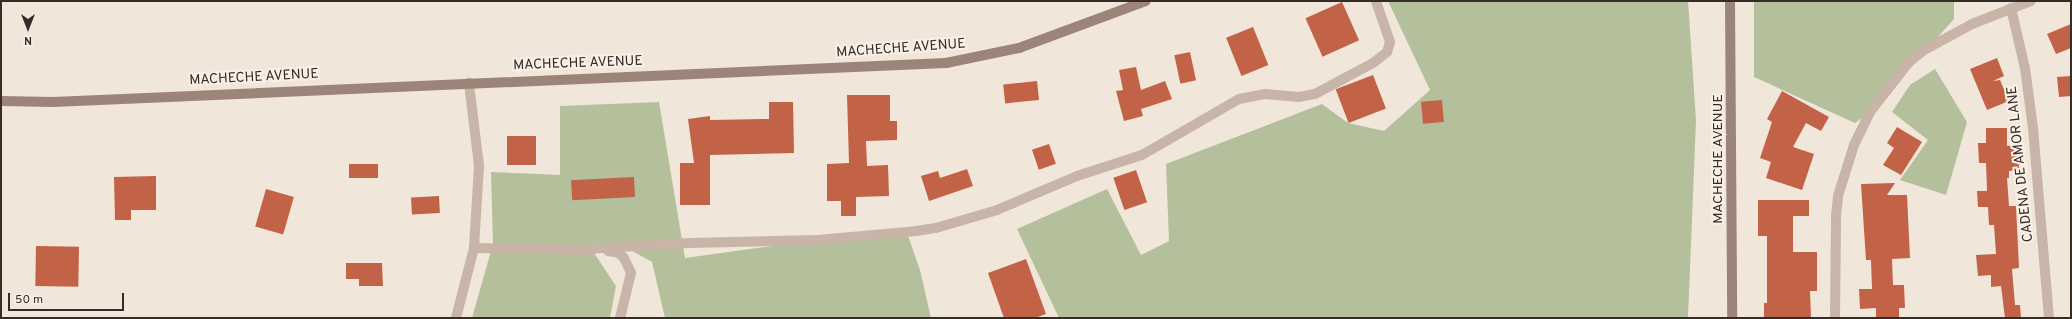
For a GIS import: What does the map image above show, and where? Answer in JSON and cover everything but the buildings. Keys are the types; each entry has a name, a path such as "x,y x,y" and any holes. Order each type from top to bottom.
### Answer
{"main road":[{"name":"MACHECHE AVENUE","path":"1,101 53,102 946,63 1019,48 1146,1"},
{"name":"MACHECHE AVENUE","path":"1730,1 1733,84 1732,318"}],"street":[{"path":"474,248 585,250 818,240 936,228 997,210 1076,176 1142,155 1239,99 1266,94 1298,97 1315,94 1373,63 1387,52 1390,42 1376,1"},
{"path":"1835,318 1836,216 1838,196 1854,145 1870,112 1909,62 1924,50 1953,33 2031,1"},
{"name":"CADENA DE AMOR LANE","path":"2011,8 2025,68 2034,128 2049,318"},
{"path":"456,318 474,248 479,166 469,83"},
{"path":"585,250 619,253 628,265 630,272 620,318"}],"green space":[{"path":"1388,1 1688,1 1696,120 1688,318 1059,318 1017,229 1107,189 1141,255 1169,241 1166,164 1322,104 1348,123 1384,131 1430,90"},
{"path":"1754,1 1954,1 1954,19 1870,112 1855,123 1754,77"},
{"path":"1935,69 1967,122 1946,195 1900,180 1928,140 1892,112 1910,85"},
{"path":"659,102 685,258 852,235 907,233 920,270 931,318 665,318 652,262 618,243 588,244 616,286 610,318 472,318 493,244 491,172 560,175 560,106"}]}
